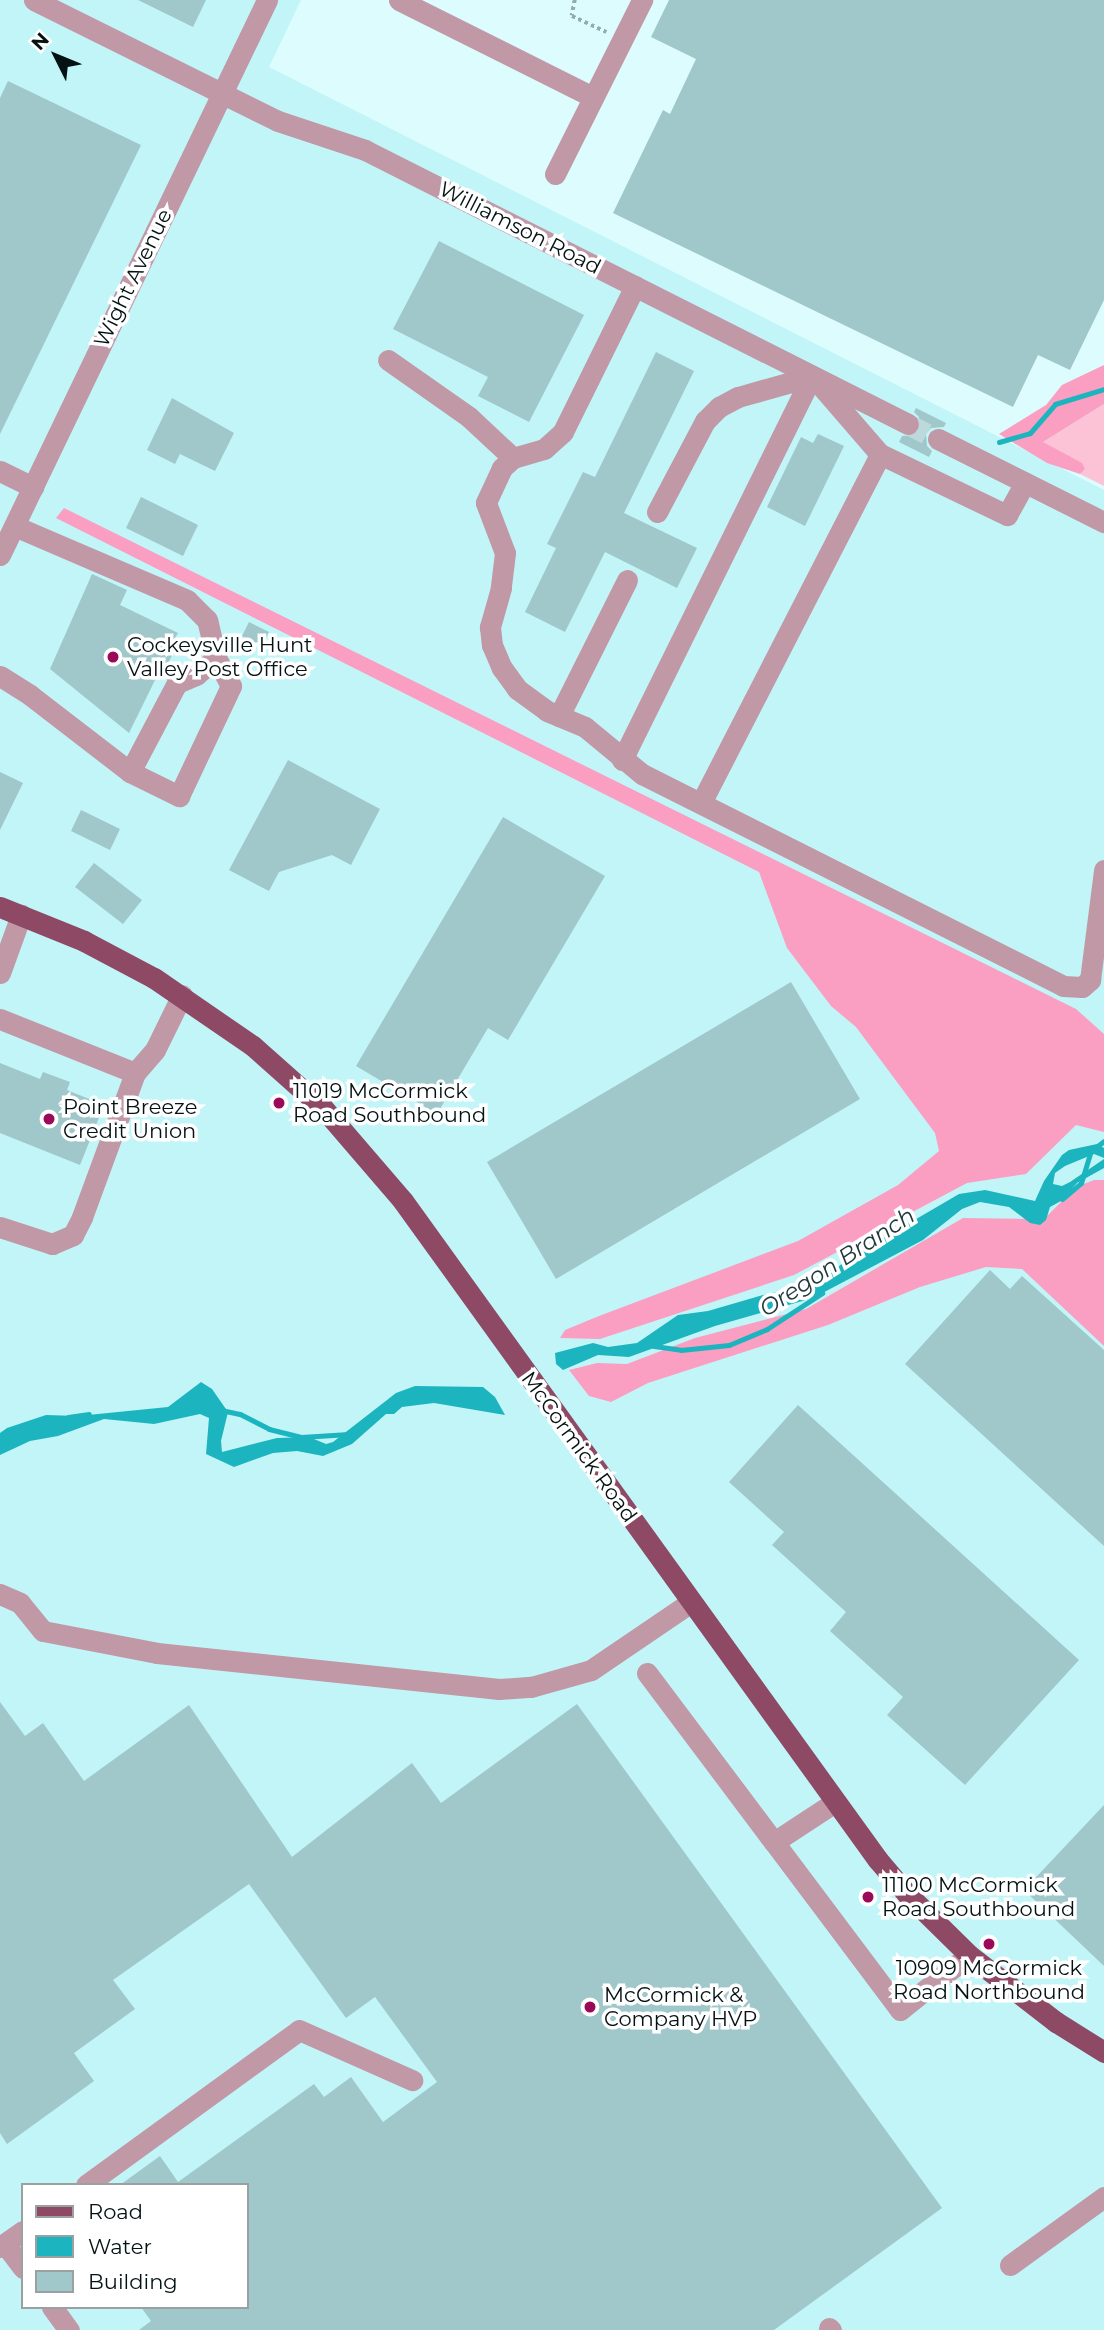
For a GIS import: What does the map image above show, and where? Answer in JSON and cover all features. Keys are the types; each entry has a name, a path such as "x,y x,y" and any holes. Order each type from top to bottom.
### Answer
{"main road":[{"name":"McCormick Road","path":"0,907 124,961 182,995 253,1045 292,1078 382,1173 835,1802 906,1894 969,1955 1056,2022 1104,2052"}],"street":[{"name":"Williamson Road","path":"34,0 278,121 365,150 908,424"},
{"name":"Wight Avenue","path":"0,555 267,0"},
{"path":"399,0 431,9 593,97"},
{"path":"555,174 642,0"},
{"path":"635,286 563,432 544,449 513,458 502,468 486,503 505,553 501,588 490,627 492,645 502,668 517,689 559,716 594,733 622,760 701,803 1073,989 1082,987 1093,970 1104,870"},
{"path":"388,360 469,417 513,458"},
{"path":"812,376 880,454 1007,515 1025,483"},
{"path":"657,512 705,421 719,407 738,397 812,376"},
{"path":"622,760 812,376"},
{"path":"938,439 1104,522"},
{"path":"701,803 880,454"},
{"path":"0,471 33,487"},
{"path":"0,676 30,695 130,772 179,796 231,686 216,658 206,621 187,600 14,526"},
{"path":"559,716 627,580"},
{"path":"130,772 177,683 196,675 216,658"},
{"path":"0,973 21,915"},
{"path":"0,1227 52,1244 73,1234 82,1217 135,1073 155,1050 182,995"},
{"path":"0,1019 135,1073"},
{"path":"0,1594 20,1603 43,1631 157,1653 499,1689 531,1687 591,1670 691,1602"},
{"path":"647,1673 900,2010 969,1955"},
{"path":"774,1842 835,1802"},
{"path":"89,2183 299,2030 412,2080"},
{"path":"1010,2265 1104,2197"},
{"path":"21,2232 3,2245 21,2266"},
{"path":"53,2309 69,2330"}],"path":[{"path":"575,0 572,16 610,34"}],"shaded area":[{"path":"0,0 301,0 269,67 1104,490 1104,2330 0,2330"},
{"path":"1104,365 1104,404 1043,442 1082,463 1085,469 1080,474 1047,463 999,434 1046,405 1062,385"},
{"path":"1104,404 1104,486 1080,474 1085,469 1043,442"},
{"path":"64,508 1076,1009 1104,1034 1104,1132 1076,1125 1026,1174 967,1183 794,1275 600,1339 560,1338 565,1330 599,1316 798,1241 898,1185 939,1151 935,1133 856,1027 831,1006 787,948 759,872 56,518"},
{"path":"1094,1180 1104,1180 1104,1346 1022,1269 986,1267 920,1287 828,1325 648,1383 611,1402 589,1396 569,1370 597,1363 627,1364 695,1338 806,1309 963,1218 1044,1219 1076,1187"}],"water":[{"name":"Oregon Branch","path":"1097,1144 1104,1148 1104,1158 1094,1154 1065,1166 1055,1173 1053,1184 1062,1186 1104,1159 1104,1168 1077,1183 1061,1201 1050,1207 1046,1220 1040,1225 1030,1223 1009,1207 980,1202 962,1209 923,1240 813,1298 715,1326 629,1357 598,1355 563,1370 556,1364 555,1353 593,1343 608,1347 637,1343 678,1315 708,1311 763,1295 819,1284 846,1260 959,1194 985,1190 1035,1201 1044,1181 1062,1155 1069,1150"},
{"path":"201,1382 212,1389 228,1412 221,1441 222,1452 277,1438 309,1437 326,1444 333,1442 396,1393 415,1386 483,1387 495,1397 505,1415 434,1403 402,1407 394,1414 386,1414 352,1444 323,1456 297,1451 273,1453 234,1467 206,1454 209,1418 200,1414 154,1424 104,1419 58,1436 30,1441 0,1455 0,1433 7,1428 46,1415 78,1416 168,1407"}],"building":[{"path":"138,0 206,0 193,27"},
{"path":"669,0 1104,0 1104,300 1070,370 1038,355 1013,407 613,213 663,110 670,114 696,59 651,37"},
{"path":"8,81 141,145 0,434 0,98"},
{"path":"439,241 584,315 529,422 478,396 488,377 393,329"},
{"path":"656,352 694,371 624,513 697,548 677,588 605,552 565,632 525,612 556,548 547,544 583,472 595,477"},
{"path":"172,398 234,433 215,471 180,454 175,464 147,450"},
{"path":"916,408 946,423 944,427 931,428 926,434 927,446 932,451 929,457 899,442 902,436 915,435 920,429 919,417 914,412"},
{"path":"818,434 844,446 805,526 767,507 801,437 813,443"},
{"path":"141,497 198,525 183,556 126,528"},
{"name":"Cockeysville Hunt Valley Post Office","path":"92,574 127,590 120,605 178,633 173,642 177,645 162,676 158,674 129,733 50,669"},
{"path":"249,622 269,632 262,646 242,636"},
{"path":"288,760 380,809 351,865 332,855 279,872 269,891 229,870"},
{"path":"0,772 23,783 0,830"},
{"path":"81,810 120,829 110,850 71,831"},
{"path":"503,817 605,876 508,1040 488,1028 437,1114 356,1066"},
{"path":"94,863 142,900 123,924 75,887"},
{"path":"791,982 860,1099 556,1279 487,1162"},
{"name":"Point Breeze Credit Union","path":"0,1063 40,1079 43,1072 70,1082 67,1090 104,1105 80,1165 0,1133"},
{"path":"990,1270 1010,1289 1022,1276 1104,1350 1104,1546 905,1364"},
{"path":"798,1405 1079,1660 965,1785 887,1715 903,1697 830,1631 846,1612 772,1545 784,1532 729,1482"},
{"name":"McCormick & Company HVP","path":"0,1702 25,1736 43,1723 84,1781 189,1705 292,1857 412,1763 441,1803 577,1704 942,2208 774,2330 139,2330 151,2321 142,2309 248,2309 248,2183 123,2183 160,2156 178,2182 314,2084 324,2097 351,2077 383,2122 437,2082 375,1997 346,2018 249,1884 113,1980 135,2009 74,2053 94,2081 7,2144 0,2133"},
{"path":"1104,1805 1104,1966 1024,1890"}],"waterway":[{"path":"999,442 1030,433 1055,404 1104,389"},
{"name":"Oregon Branch","path":"1062,1199 1081,1183 1091,1151 1104,1141"},
{"name":"Oregon Branch","path":"654,1346 681,1350 729,1345 767,1329 822,1293"},
{"name":"Oregon Branch","path":"221,1410 240,1414 269,1429 301,1437 349,1434"},
{"name":"Oregon Branch","path":"68,1417 89,1414"}],"tunnel":[{"path":"908,424 938,439"}],"place":[{"name":"Cockeysville Hunt Valley Post Office","path":"113,657"},
{"name":"11019 McCormick Road Southbound","path":"279,1103"},
{"name":"Point Breeze Credit Union","path":"49,1119"},
{"name":"11100 McCormick Road Southbound","path":"868,1897"},
{"name":"10909 McCormick Road Northbound","path":"989,1944"},
{"name":"McCormick & Company HVP","path":"590,2007"}]}
